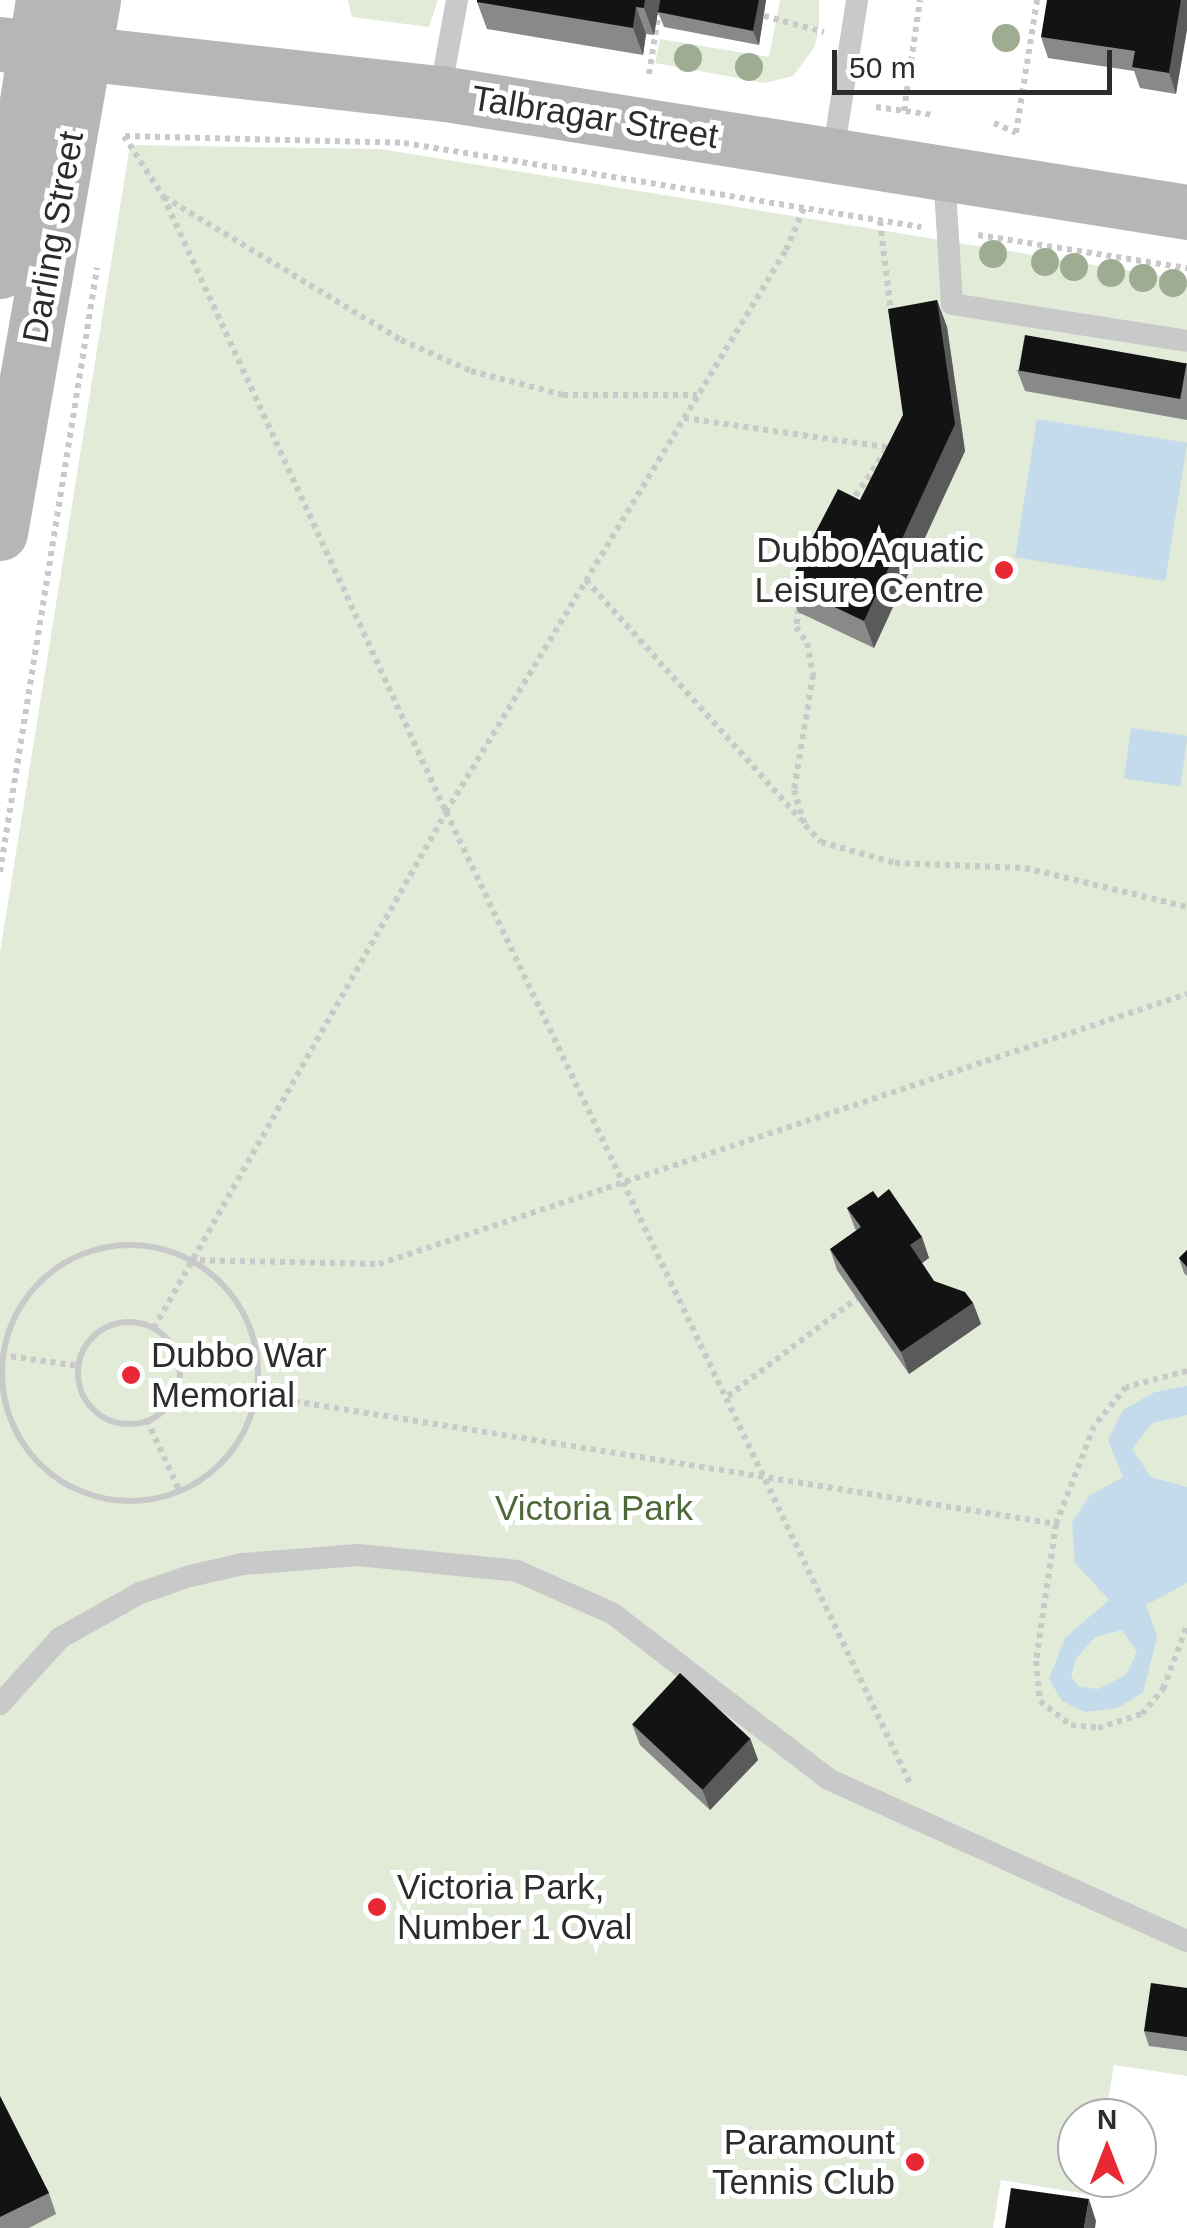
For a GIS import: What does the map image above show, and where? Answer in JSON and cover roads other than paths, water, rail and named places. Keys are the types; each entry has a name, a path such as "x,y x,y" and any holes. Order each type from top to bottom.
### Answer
{"street":[{"name":"Darling Street","path":"0,271 41,38 93,0"},
{"name":"Darling Street","path":"0,533 41,38"},
{"name":"Talbragar Street","path":"41,38 440,93 1187,212"}],"lane":[{"path":"440,93 457,0"},
{"path":"832,154 857,0"},
{"path":"944,172 952,304 1187,341"},
{"path":"0,1704 60,1638 140,1593 190,1576 302,1558 464,1561 566,1588 612,1613 828,1779 1187,1941"}],"water":[{"path":"1037,419 1187,443 1165,581 1015,557"},
{"path":"1131,728 1187,736 1180,786 1124,779"},
{"path":"1187,1386 1187,1415 1152,1423 1132,1449 1151,1477 1187,1487 1187,1583 1146,1605 1157,1637 1143,1692 1118,1708 1085,1712 1062,1701 1049,1679 1065,1638 1109,1600 1075,1563 1072,1523 1089,1496 1123,1477 1108,1440 1123,1410 1155,1392","holes":["1122,1630 1137,1652 1126,1675 1098,1689 1079,1687 1071,1676 1076,1659 1095,1637"]}],"place":[{"name":"Dubbo Aquatic Leisure Centre","path":"1004,570"},
{"name":"Dubbo War Memorial","path":"131,1375"},
{"name":"Victoria Park, Number 1 Oval","path":"377,1907"},
{"name":"Paramount Tennis Club","path":"915,2162"}],"park label":[{"name":"Victoria Park","path":"594,1508"}]}
